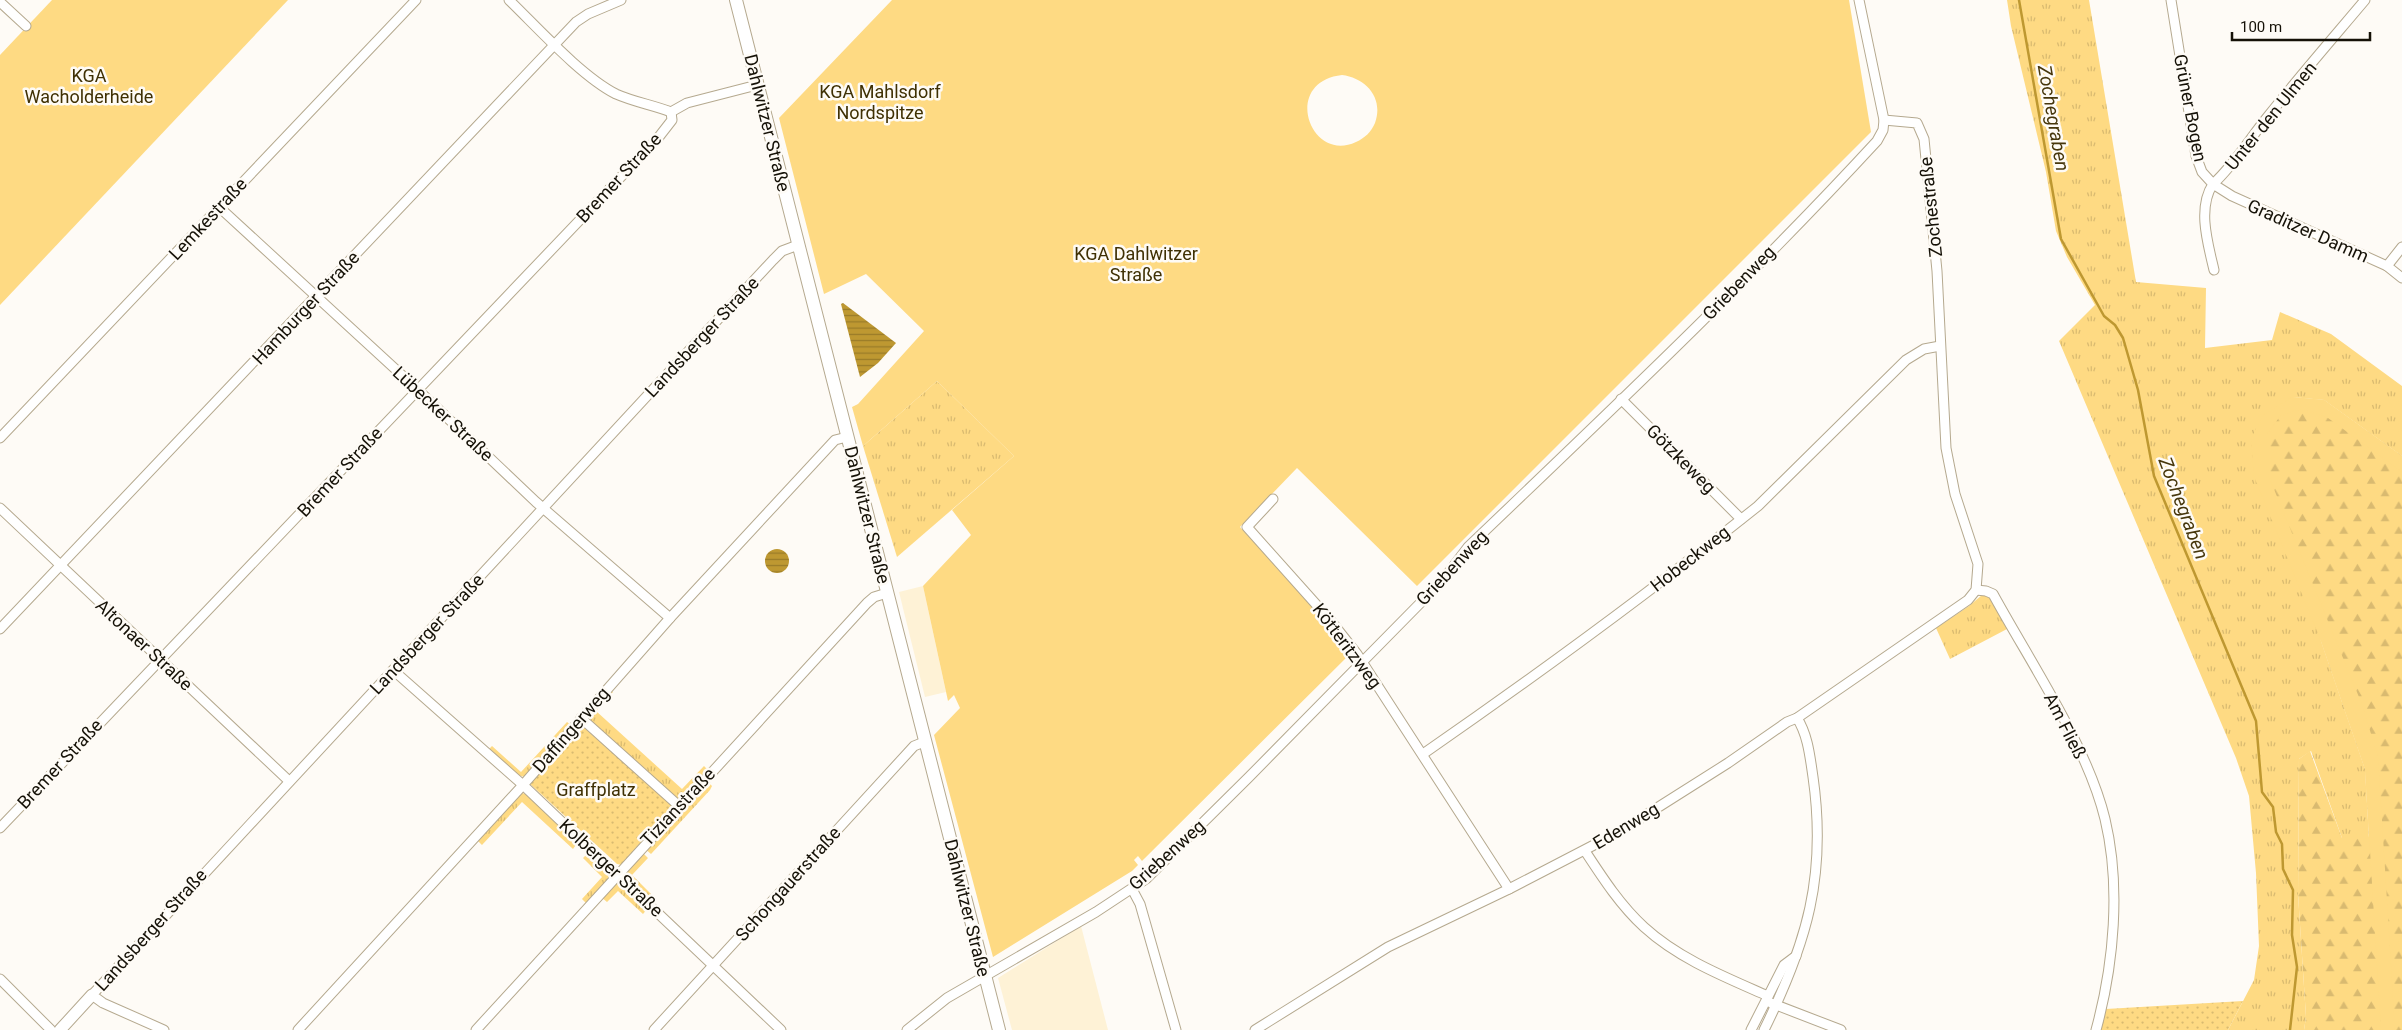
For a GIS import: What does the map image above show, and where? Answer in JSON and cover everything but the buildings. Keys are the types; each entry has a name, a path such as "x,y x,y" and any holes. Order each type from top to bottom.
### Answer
{"main road":[{"name":"Dahlwitzer Straße","path":"736,0 999,1030"}],"street":[{"name":"Lemkestraße","path":"0,438 416,0"},
{"path":"509,0 603,86 630,100 653,104 671,112 687,104 757,85"},
{"name":"Hamburger Straße","path":"0,629 576,22 588,14 621,0"},
{"path":"1859,0 1874,81 1884,120"},
{"name":"Grüner Bogen","path":"2171,0 2196,156 2202,172 2213,184 2209,190 2206,202 2205,222 2214,270"},
{"name":"Unter den Ulmen","path":"2213,184 2226,172 2241,149 2365,0"},
{"path":"0,2 26,26"},
{"name":"Bremer Straße","path":"0,828 159,659 317,497 417,389 658,138 672,120 671,112"},
{"name":"Zochestraße","path":"1884,120 1917,123 1924,139 1938,271 1946,448 1955,494 1978,564 1976,590"},
{"name":"Griebenweg","path":"907,1030 935,1006 1132,889 1249,777 1442,580 1468,548 1686,338 1818,205 1877,141 1883,130 1884,120"},
{"name":"Graditzer Damm","path":"2213,184 2232,196 2387,266 2402,278"},
{"name":"Lübecker Straße","path":"219,207 545,508 670,618"},
{"name":"Landsberger Straße","path":"60,1030 773,260 782,251 798,245"},
{"path":"2387,266 2402,247"},
{"name":"Hobeckweg","path":"1422,754 1633,604 1758,506 1906,360 1924,349 1940,346"},
{"name":"Götzkeweg","path":"1621,399 1741,519"},
{"name":"Daffingerweg","path":"298,1030 523,786 670,618 836,440 847,437"},
{"name":"Kötteritzweg","path":"1273,499 1247,527 1331,621 1361,662 1509,889"},
{"name":"Altonaer Straße","path":"0,508 289,781"},
{"name":"Edenweg","path":"1255,1030 1388,948 1585,851 1688,788 1787,722 1797,718 1968,600 1976,590"},
{"name":"Am Fließ","path":"1976,590 1993,594 2065,723 2093,782 2105,820 2112,877 2113,920 2110,963 2104,1001 2096,1030"},
{"name":"Tizianstraße","path":"476,1030 679,806 867,603 874,597 887,593"},
{"name":"Kolberger Straße","path":"393,670 523,786 782,1030"},
{"path":"581,718 679,806"},
{"path":"1764,1030 1793,969 1812,906 1817,851 1813,782 1803,728 1797,718"},
{"name":"Schongauerstraße","path":"654,1030 914,746 924,742"},
{"path":"1585,851 1617,896 1650,932 1682,955 1767,999 1776,1006 1841,1030"},
{"path":"1132,889 1140,904 1176,1030"},
{"path":"1750,1030 1784,965 1796,956"},
{"path":"0,979 52,1030"},
{"path":"92,995 103,1003 164,1030"}],"shaded area":[{"path":"843,303 896,343 878,363 860,377 841,304"},
{"path":"777,549 786,552 789,561 786,570 777,573 768,570 765,561 768,552"},
{"path":"923,586 946,692 925,697 899,592"},
{"path":"1081,926 1108,1030 1012,1030 998,978"}],"green space":[{"name":"KGA Wacholderheide","path":"52,0 288,0 0,305 0,55"},
{"name":"KGA Dahlwitzer Straße","path":"892,0 1849,0 1871,132 1417,586 1297,468 1240,527 1318,611 1351,653 1142,861 1138,856 1134,860 1138,865 1132,871 993,957 934,735 960,708 954,695 948,701 923,586 971,535 952,510 1014,456 937,381 863,446 852,407 858,404 924,331 866,274 824,294 779,118","holes":["1342,75 1359,80 1371,91 1377,105 1377,114 1375,123 1365,137 1356,142 1340,146 1326,142 1315,132 1309,119 1307,105 1312,92 1323,81"]},
{"path":"2007,0 2089,0 2136,282 2206,288 2205,348 2272,340 2280,312 2331,334 2402,386 2402,456 2324,400 2292,397 2321,641 2365,769 2369,838 2342,838 2311,751 2299,759 2298,894 2306,1017 2304,1030 2228,1030 2254,980 2259,946 2256,873 2249,796 2236,758 2059,341 2095,305 2067,257 2056,231 2046,172 2011,26"},
{"path":"937,381 1014,456 897,557 863,446"},
{"path":"2292,397 2324,400 2402,456 2402,1030 2304,1030 2306,1017 2298,894 2299,759 2310,751 2342,838 2369,837 2365,769 2321,641 2254,476 2251,439 2263,415"},
{"path":"2292,397 2324,400 2402,456 2402,472 2328,418 2302,409 2281,415 2267,434 2267,472 2361,702 2378,756 2395,1030 2381,1030 2365,769 2321,641 2254,476 2251,439 2263,415"},
{"path":"1982,595 1988,595 2007,629 1950,659 1936,628"},
{"path":"610,690 613,692 596,711 682,789 704,766 709,771 682,799 677,800 586,717"},
{"path":"567,722 571,725 525,777 517,775 489,749 492,746 521,772"},
{"name":"Graffplatz","path":"581,725 672,804 672,810 622,865 617,864 529,783"},
{"path":"707,781 712,786 710,790 651,854 644,848"},
{"path":"522,793 526,794 578,842 573,849 522,802 482,845 477,840"},
{"path":"641,851 648,858 632,875 653,896 649,900 626,876 626,872"},
{"path":"589,852 611,874 587,904 582,899 602,877 583,858"},
{"path":"616,881 620,881 649,907 643,914 618,891 607,902 601,897"},
{"path":"2243,1001 2228,1030 2101,1030 2106,1009"}],"waterway":[{"name":"Zochegraben","path":"2019,0 2061,239 2104,316 2115,325 2123,338 2138,390 2154,476 2256,721 2262,792 2273,807 2276,832 2282,844 2283,869 2293,890 2292,935 2297,967 2290,1030"}],"park label":[{"name":"KGA Mahlsdorf Nordspitze","path":"880,102"}]}
